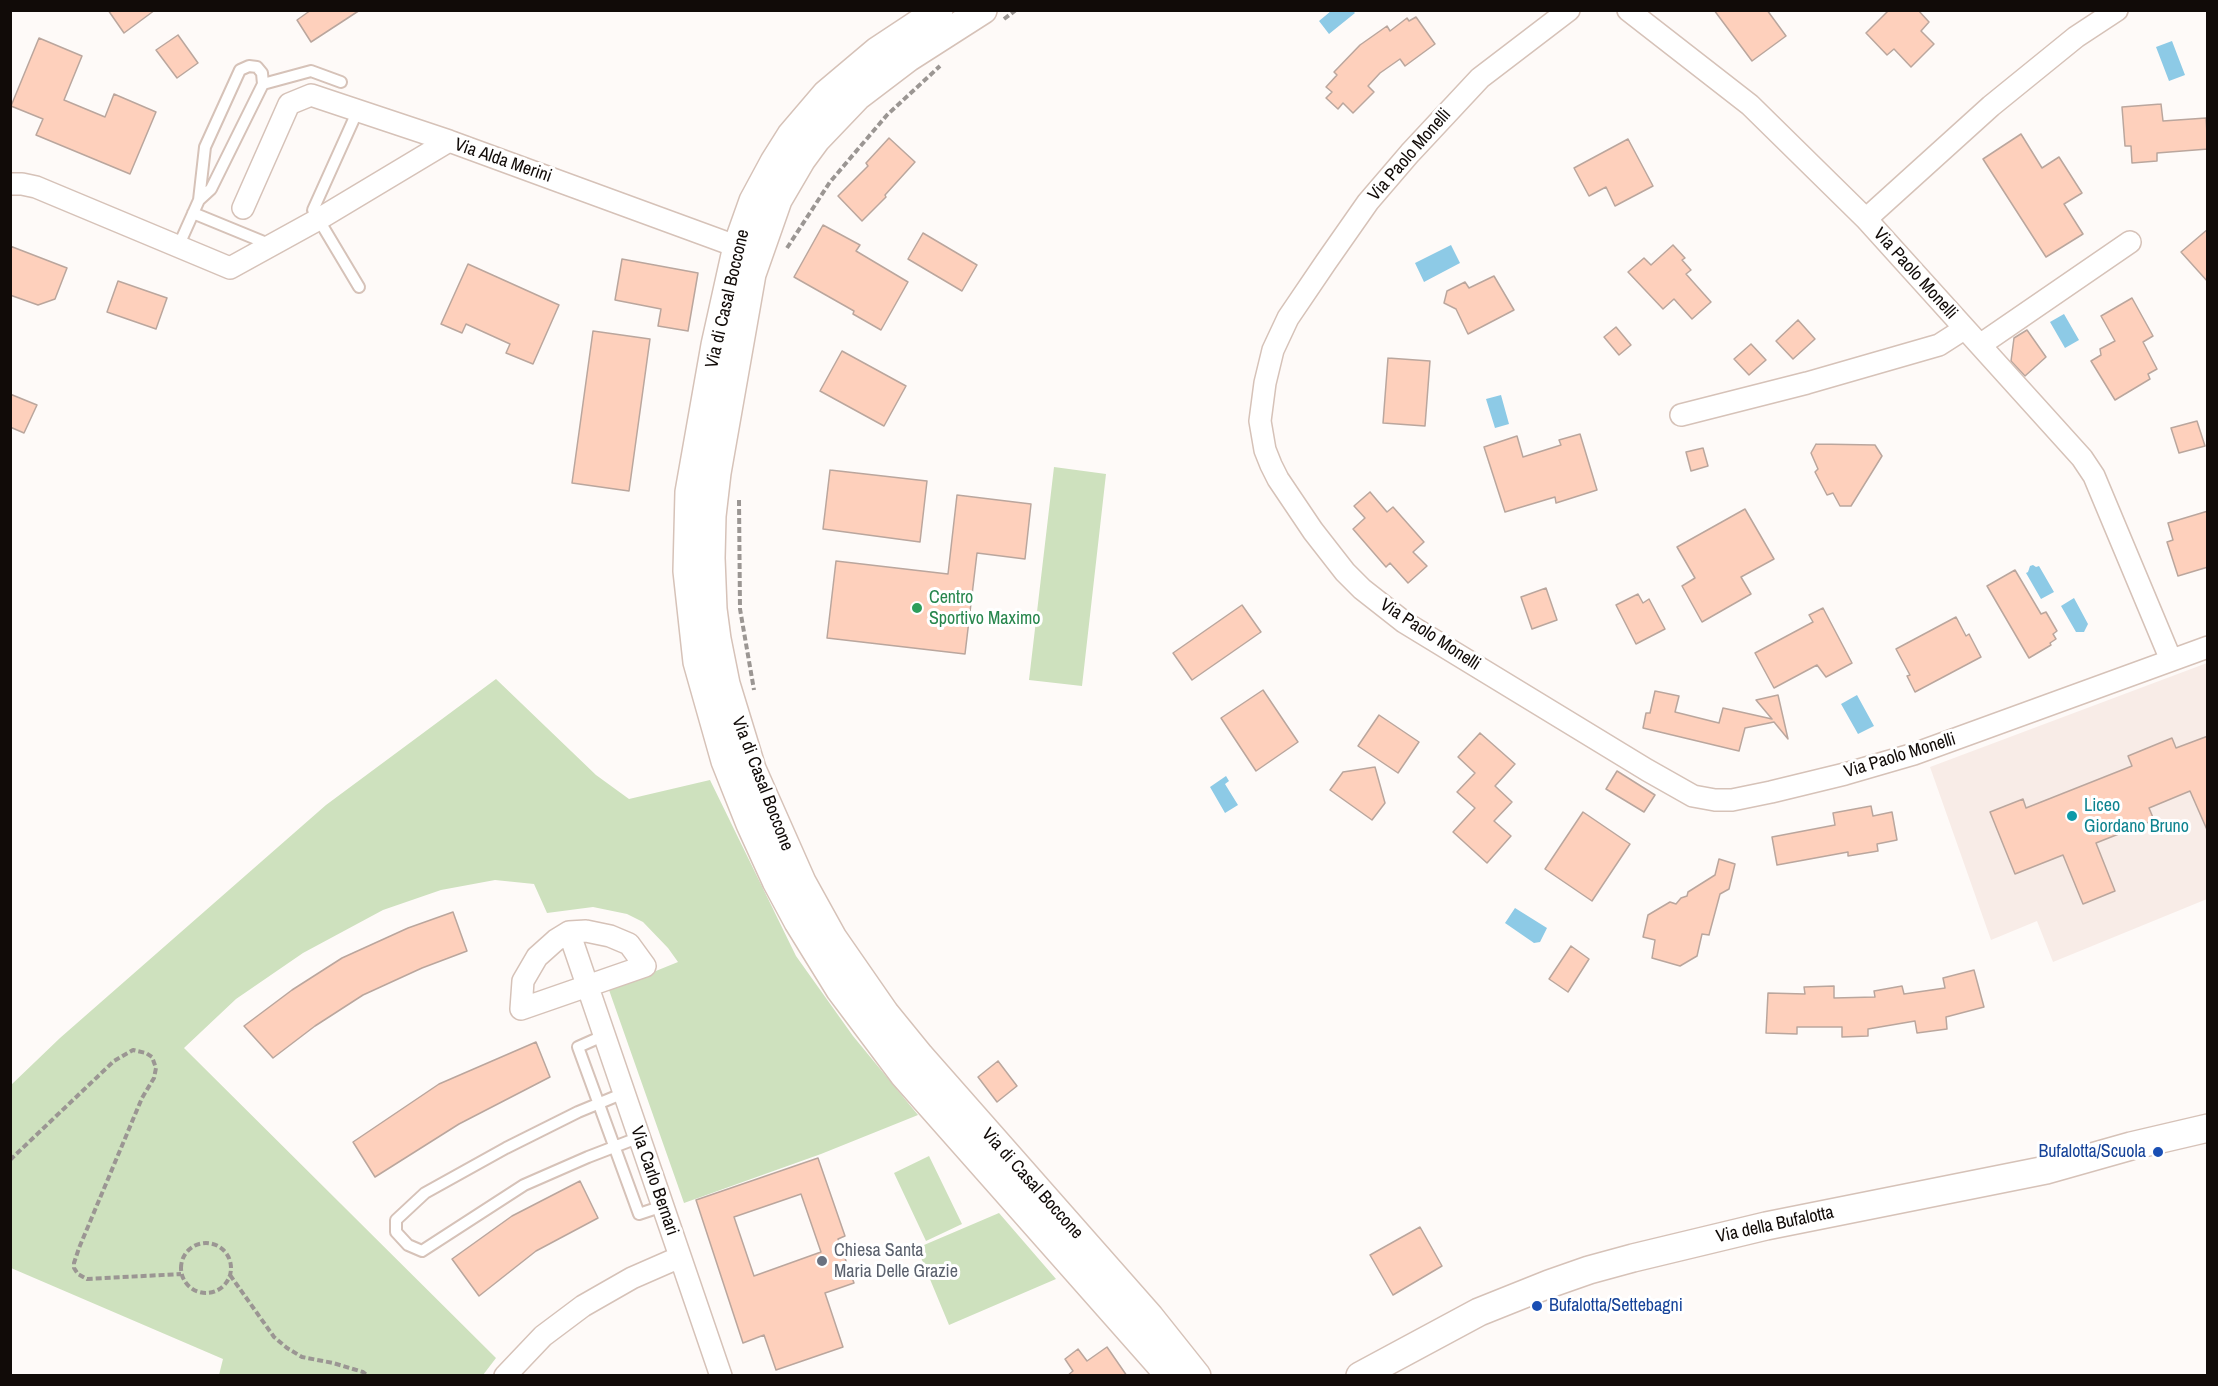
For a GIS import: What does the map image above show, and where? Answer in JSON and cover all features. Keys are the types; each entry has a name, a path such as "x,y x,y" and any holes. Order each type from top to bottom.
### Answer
{"street":[{"name":"Via di Casal Boccone","path":"939,10 877,51 838,82 812,108 791,135 763,182 747,250 743,320 720,452 711,539 713,609 721,661 752,769 778,831 832,938 875,999 1191,1373"},
{"name":"Via Paolo Monelli","path":"1569,10 1480,78 1410,153 1368,202 1320,270 1288,318 1273,350 1265,383 1260,421 1265,450 1278,479 1313,531 1345,572 1362,589 1404,622 1678,788 1693,796 1715,800 1732,800 1771,792 1914,754 2208,647"},
{"name":"Via Paolo Monelli","path":"1628,10 1750,105 1866,219 2082,458 2094,476 2171,660"},
{"name":"Via Paolo Monelli","path":"1866,219 1991,106 2076,37 2117,10"},
{"name":"Via di Casal Boccone","path":"747,250 802,159 830,124 872,84 908,58 990,17"},
{"path":"243,208 289,104 310,95 449,141"},
{"name":"Via Alda Merini","path":"178,247 230,268 319,219 449,141 747,250"},
{"path":"10,184 36,187 178,247"},
{"path":"1980,345 2130,242"},
{"path":"1680,415 1807,383 1939,345 1965,329"},
{"path":"568,932 598,933 629,944 645,966 521,1009 521,995 526,973 544,949 568,932"},
{"name":"Via Carlo Bernari","path":"568,932 721,1376"},
{"name":"Via della Bufalotta","path":"1371,1372 1462,1320 1559,1280 1633,1258 1766,1226 2046,1170 2131,1146 2208,1128"},
{"path":"505,1376 543,1335 583,1306 632,1278 680,1257"}],"lane":[{"path":"178,247 199,200 205,147 240,70 249,66 257,67 262,73 263,84 212,189 199,200"},
{"path":"263,84 311,71 341,82"},
{"path":"358,110 314,210 359,287"},
{"path":"193,213 271,245"},
{"path":"604,1035 578,1047 639,1214 663,1206"},
{"path":"624,1093 598,1103 506,1148 425,1193 396,1220 396,1232 408,1245 422,1251 524,1185 640,1137"}],"path":[{"path":"990,17 1016,10"},
{"path":"785,251 830,182 887,116 944,63"},
{"path":"739,489 740,609 755,698"},
{"path":"10,1160 114,1061 133,1050 152,1057 156,1068 154,1078 142,1098 76,1255 74,1268 78,1274 87,1279 181,1274"},
{"path":"202,1242 218,1246 225,1251 231,1267 230,1275 220,1288 205,1293 190,1287 181,1274 182,1257 187,1250 202,1242"},
{"path":"230,1275 274,1337 287,1348 302,1357 333,1363 363,1372 368,1376"}],"shaded area":[{"path":"2207,663 2207,899 2053,962 2037,921 1991,940 1930,767"}],"green space":[{"path":"1054,467 1106,474 1082,686 1029,680"},
{"path":"496,679 596,775 629,799 710,780 796,956 853,1036 918,1115 821,1154 684,1203 609,990 678,962 643,922 627,914 593,907 547,913 534,884 495,880 441,890 383,910 303,953 236,999 184,1048 496,1358 483,1375 219,1375 223,1359 11,1268 11,1085 60,1038 326,805"},
{"path":"929,1156 962,1224 926,1241 894,1173"},
{"path":"999,1213 1056,1279 949,1325 917,1248"}],"water":[{"path":"1331,11 1353,11 1355,13 1329,34 1319,21"},
{"path":"2172,41 2185,75 2169,81 2156,47"},
{"path":"1451,245 1460,263 1424,282 1415,263"},
{"path":"2064,314 2079,340 2065,348 2050,322"},
{"path":"1501,395 1509,424 1495,428 1486,399"},
{"path":"2033,565 2039,566 2054,592 2041,599 2026,573"},
{"path":"2074,598 2088,624 2084,632 2076,632 2061,606"},
{"path":"1857,695 1874,726 1858,734 1841,704"},
{"path":"1226,776 1229,781 1225,784 1238,805 1225,813 1210,787"},
{"path":"1515,908 1547,928 1540,942 1534,943 1505,923"}],"building":[{"path":"108,10 155,10 124,33"},
{"path":"311,10 360,10 311,42 297,20"},
{"path":"1714,10 1767,10 1786,36 1752,61"},
{"path":"1889,10 1918,10 1929,22 1921,31 1934,44 1911,67 1894,49 1887,55 1866,33"},
{"path":"1416,17 1435,44 1405,66 1400,59 1380,73 1368,86 1374,92 1353,113 1343,103 1338,109 1326,98 1332,92 1326,87 1337,75 1334,72 1360,45 1387,26 1390,31 1407,18 1409,21"},
{"path":"178,35 198,63 177,78 156,50"},
{"path":"39,38 82,56 64,100 105,117 114,94 156,112 130,174 36,135 43,119 11,106"},
{"path":"2161,104 2163,121 2206,118 2208,149 2157,153 2157,161 2132,163 2131,146 2125,146 2122,107"},
{"path":"2021,134 2042,168 2059,157 2082,193 2064,204 2083,234 2046,257 1983,159"},
{"path":"889,138 915,162 885,195 886,197 862,221 838,196 868,166 866,163"},
{"path":"1628,139 1653,186 1615,206 1606,187 1589,196 1574,168"},
{"path":"823,225 860,245 856,251 908,282 881,330 853,314 854,311 794,277"},
{"path":"2208,229 2208,282 2181,252"},
{"path":"923,233 977,265 962,291 908,259"},
{"path":"1673,245 1685,258 1682,260 1691,270 1686,274 1711,302 1692,319 1674,299 1663,309 1628,272 1644,258 1651,265"},
{"path":"10,246 67,268 55,299 38,305 10,295"},
{"path":"622,259 698,273 688,331 658,326 661,309 615,300"},
{"path":"468,264 559,305 533,364 506,353 510,344 466,324 462,333 441,324"},
{"path":"1494,276 1514,310 1468,334 1456,309 1444,303 1447,291 1465,282 1469,288"},
{"path":"118,281 167,298 156,329 107,312"},
{"path":"2132,298 2153,336 2143,342 2157,369 2148,374 2150,379 2115,400 2091,361 2101,355 2100,349 2115,341 2101,316"},
{"path":"1798,320 1815,339 1793,359 1776,341"},
{"path":"1616,327 1631,345 1619,355 1604,337"},
{"path":"2027,330 2046,357 2025,376 2011,361 2014,338"},
{"path":"593,331 650,339 629,491 572,483"},
{"path":"1751,344 1766,360 1749,375 1734,359"},
{"path":"842,351 906,386 884,426 820,391"},
{"path":"1388,358 1430,361 1425,426 1383,423"},
{"path":"10,394 37,405 24,433 10,427"},
{"path":"2197,421 2205,446 2179,453 2171,428"},
{"path":"1580,434 1597,490 1556,503 1555,497 1505,512 1484,447 1517,436 1523,457 1561,445 1559,440"},
{"path":"1816,444 1875,445 1882,456 1851,506 1840,506 1833,493 1827,495 1815,472 1818,469 1811,453"},
{"path":"1703,448 1708,466 1691,471 1686,452"},
{"path":"830,470 927,481 920,542 823,529"},
{"path":"1370,492 1387,512 1393,507 1424,542 1413,552 1427,566 1408,583 1390,563 1386,567 1353,529 1365,518 1354,506"},
{"path":"957,495 1031,504 1025,559 977,553 965,654 827,638 836,561 948,574"},
{"path":"1745,509 1774,559 1741,577 1751,594 1702,622 1682,586 1695,578 1677,547"},
{"path":"2208,511 2208,567 2178,576 2167,542 2173,540 2168,523"},
{"path":"2015,570 2041,614 2046,612 2057,631 2053,634 2056,639 2050,643 2051,645 2029,658 1987,586"},
{"path":"1546,588 1557,620 1532,629 1521,597"},
{"path":"1638,594 1643,603 1649,599 1665,629 1636,644 1616,605"},
{"path":"1242,605 1261,632 1192,680 1173,653"},
{"path":"1823,608 1852,663 1826,677 1817,665 1774,688 1755,653 1813,622 1809,615"},
{"path":"1956,617 1966,636 1969,634 1981,657 1915,692 1907,676 1910,675 1896,649"},
{"path":"1263,690 1298,742 1256,771 1221,718"},
{"path":"1655,691 1679,696 1675,712 1719,723 1723,708 1772,719 1756,700 1778,695 1788,739 1774,722 1745,728 1739,751 1643,728 1646,713 1650,713"},
{"path":"1379,715 1419,742 1398,773 1358,746"},
{"path":"1480,733 1515,764 1495,786 1512,802 1494,821 1511,836 1487,863 1453,832 1475,808 1457,792 1475,773 1458,757"},
{"name":"Liceo Giordano Bruno","path":"2208,736 2208,832 2190,791 2149,808 2154,820 2096,843 2115,891 2083,904 2063,855 2015,874 1990,812 2023,799 2026,808 2132,766 2128,756 2172,738 2176,748"},
{"path":"1375,767 1385,803 1372,820 1330,790 1343,772"},
{"path":"1617,771 1655,795 1644,812 1606,789"},
{"path":"1871,806 1873,816 1892,812 1897,840 1877,844 1878,851 1848,856 1848,852 1777,865 1772,837 1835,825 1833,813"},
{"path":"1583,812 1630,844 1592,901 1545,869"},
{"path":"1719,859 1735,864 1729,889 1720,894 1709,935 1702,934 1697,956 1680,966 1652,958 1655,940 1643,937 1648,915 1670,902 1676,904 1681,898 1687,896 1688,892 1715,875"},
{"path":"453,912 467,951 422,968 363,995 315,1026 273,1058 244,1026 292,990 342,958 408,928"},
{"path":"1571,946 1589,959 1568,992 1549,979"},
{"path":"1974,970 1984,1007 1946,1017 1947,1029 1917,1033 1915,1021 1868,1029 1868,1036 1842,1037 1842,1027 1797,1027 1797,1034 1766,1033 1768,993 1805,994 1804,987 1834,986 1834,998 1875,997 1874,991 1902,986 1904,994 1945,988 1943,978"},
{"path":"536,1042 550,1077 459,1124 375,1177 353,1142 439,1084"},
{"path":"998,1061 1017,1086 997,1102 978,1077"},
{"name":"Chiesa Santa Maria Delle Grazie","path":"818,1158 845,1236 838,1239 854,1283 825,1293 843,1347 776,1370 764,1335 743,1343 696,1200","holes":["801,1194 821,1252 754,1276 734,1217"]},
{"path":"580,1181 598,1218 536,1251 479,1296 452,1259 512,1216"},
{"path":"1420,1227 1442,1266 1393,1295 1370,1255"},
{"path":"1107,1347 1127,1376 1067,1376 1073,1371 1065,1359 1078,1349 1087,1361"}],"place":[{"name":"Centro Sportivo Maximo","path":"917,608"},
{"name":"Liceo Giordano Bruno","path":"2072,816"},
{"name":"Bufalotta/Scuola","path":"2158,1152"},
{"name":"Chiesa Santa Maria Delle Grazie","path":"822,1261"},
{"name":"Bufalotta/Settebagni","path":"1537,1306"}]}
